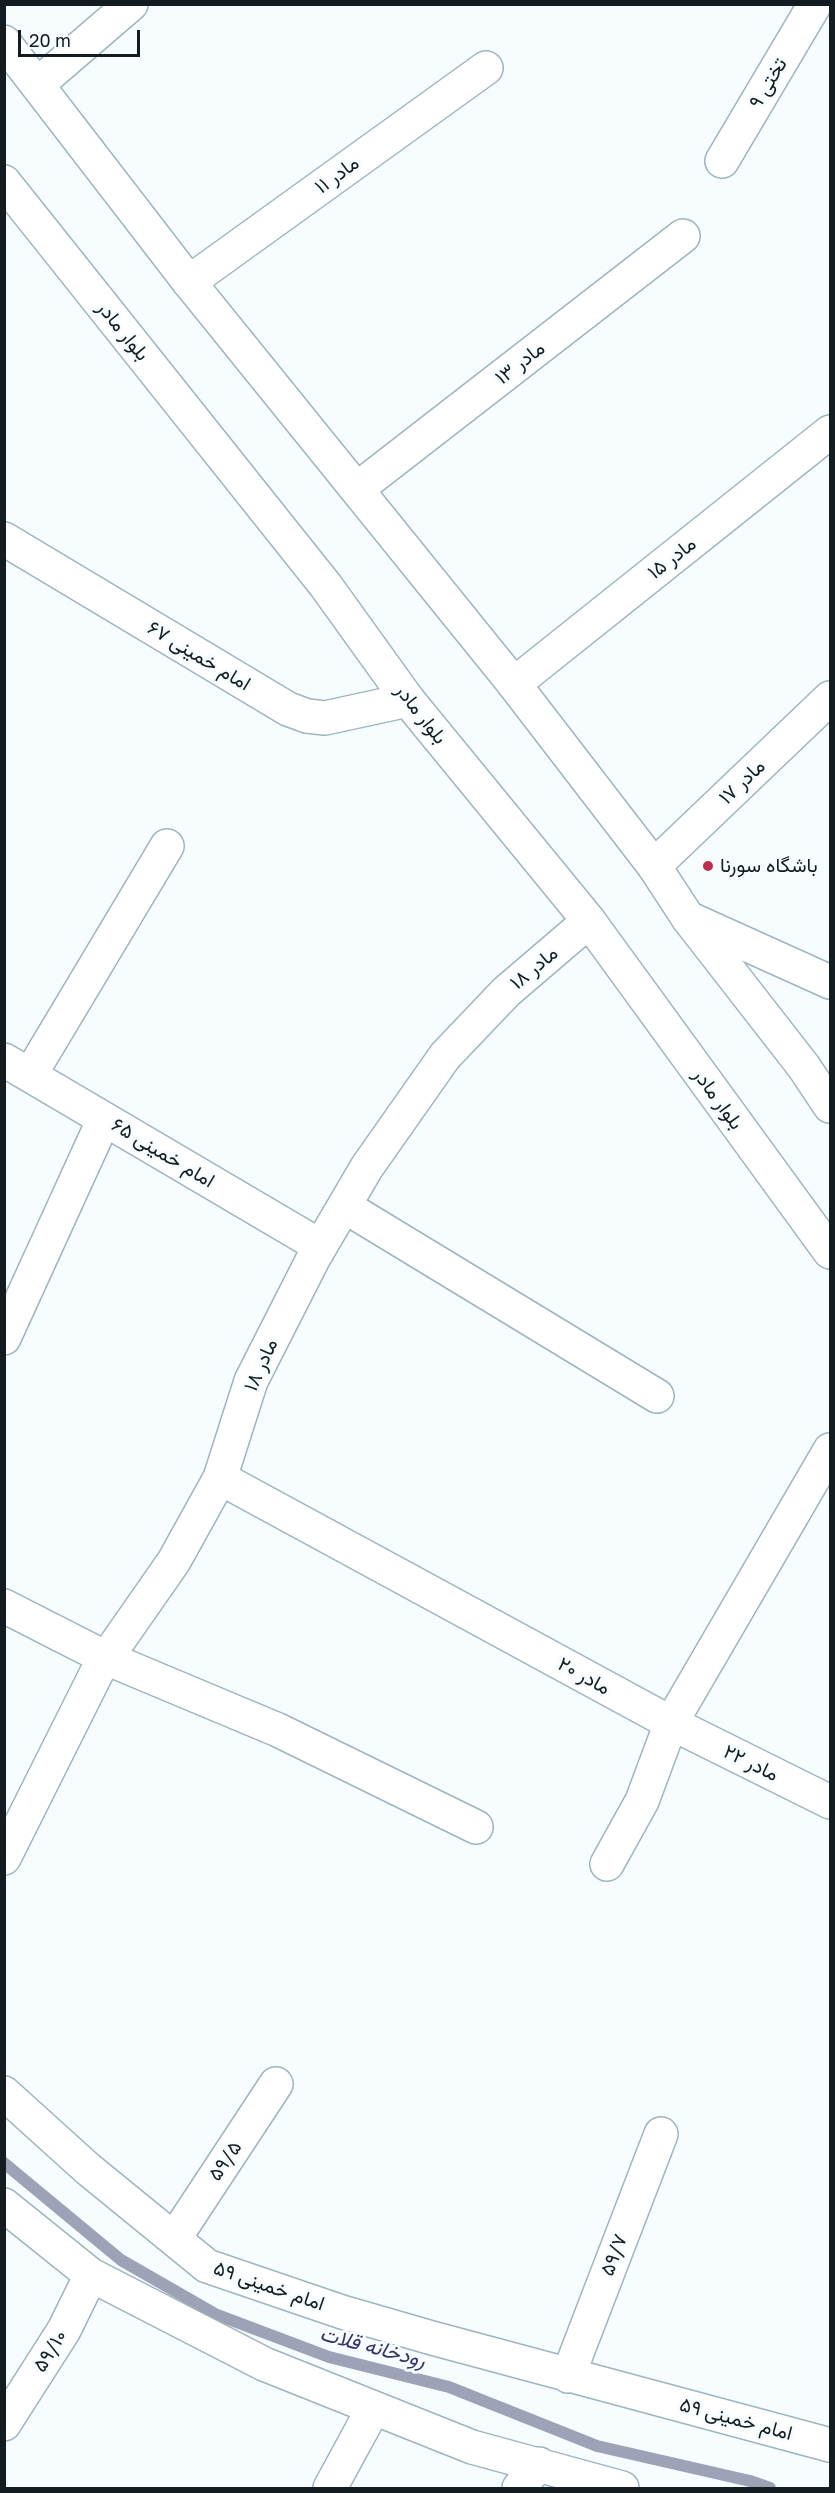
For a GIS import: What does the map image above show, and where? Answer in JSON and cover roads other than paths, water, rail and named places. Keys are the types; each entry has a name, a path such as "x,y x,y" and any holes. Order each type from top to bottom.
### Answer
{"street":[{"path":"38,84 131,4"},
{"name":"تختی ۹","path":"722,161 814,4"},
{"path":"4,42 189,282 514,684 654,866 688,918 804,1067 831,1106"},
{"name":"مادر ۱۱","path":"189,282 486,68"},
{"name":"بلوار مادر","path":"4,182 326,586 408,699 589,921 831,1252"},
{"name":"مادر ۱۳","path":"357,489 683,236"},
{"name":"مادر ۱۵","path":"514,684 831,432"},
{"name":"امام خمینی ۶۷","path":"4,540 288,709 307,716 325,717 408,699"},
{"name":"مادر ۱۷","path":"654,866 831,698"},
{"path":"17,1067 167,846"},
{"path":"688,918 831,982"},
{"name":"مادر ۱۸","path":"4,1858 58,1747 106,1658 174,1561 220,1478 251,1381 320,1246 367,1167 445,1056 506,992 589,921"},
{"name":"امام خمینی ۶۵","path":"17,1067 320,1246"},
{"path":"4,1338 105,1119"},
{"path":"344,1206 657,1396"},
{"path":"607,1864 642,1801 671,1723 831,1450"},
{"name":"مادر ۲۰","path":"220,1478 671,1723"},
{"path":"4,1606 106,1658 278,1730 476,1827"},
{"name":"مادر ۲۲","path":"671,1723 831,1802"},
{"name":"۵۹/۵","path":"174,2239 276,2084"},
{"name":"امام خمینی ۵۹","path":"4,2093 88,2169 207,2266 342,2312 568,2376 831,2445"},
{"name":"۵۹/۷","path":"568,2376 661,2134"},
{"path":"4,2205 91,2275 264,2364 472,2447 529,2476 622,2488"},
{"name":"۵۹/۱۰","path":"4,2424 64,2330 91,2275"},
{"path":"330,2488 373,2409"}],"waterway":[{"name":"رودخانه قلات","path":"4,2163 121,2260 215,2314 329,2357 449,2387 597,2446 750,2481 770,2488"}],"place":[{"name":"باشگاه سورنا","path":"708,866"}]}
